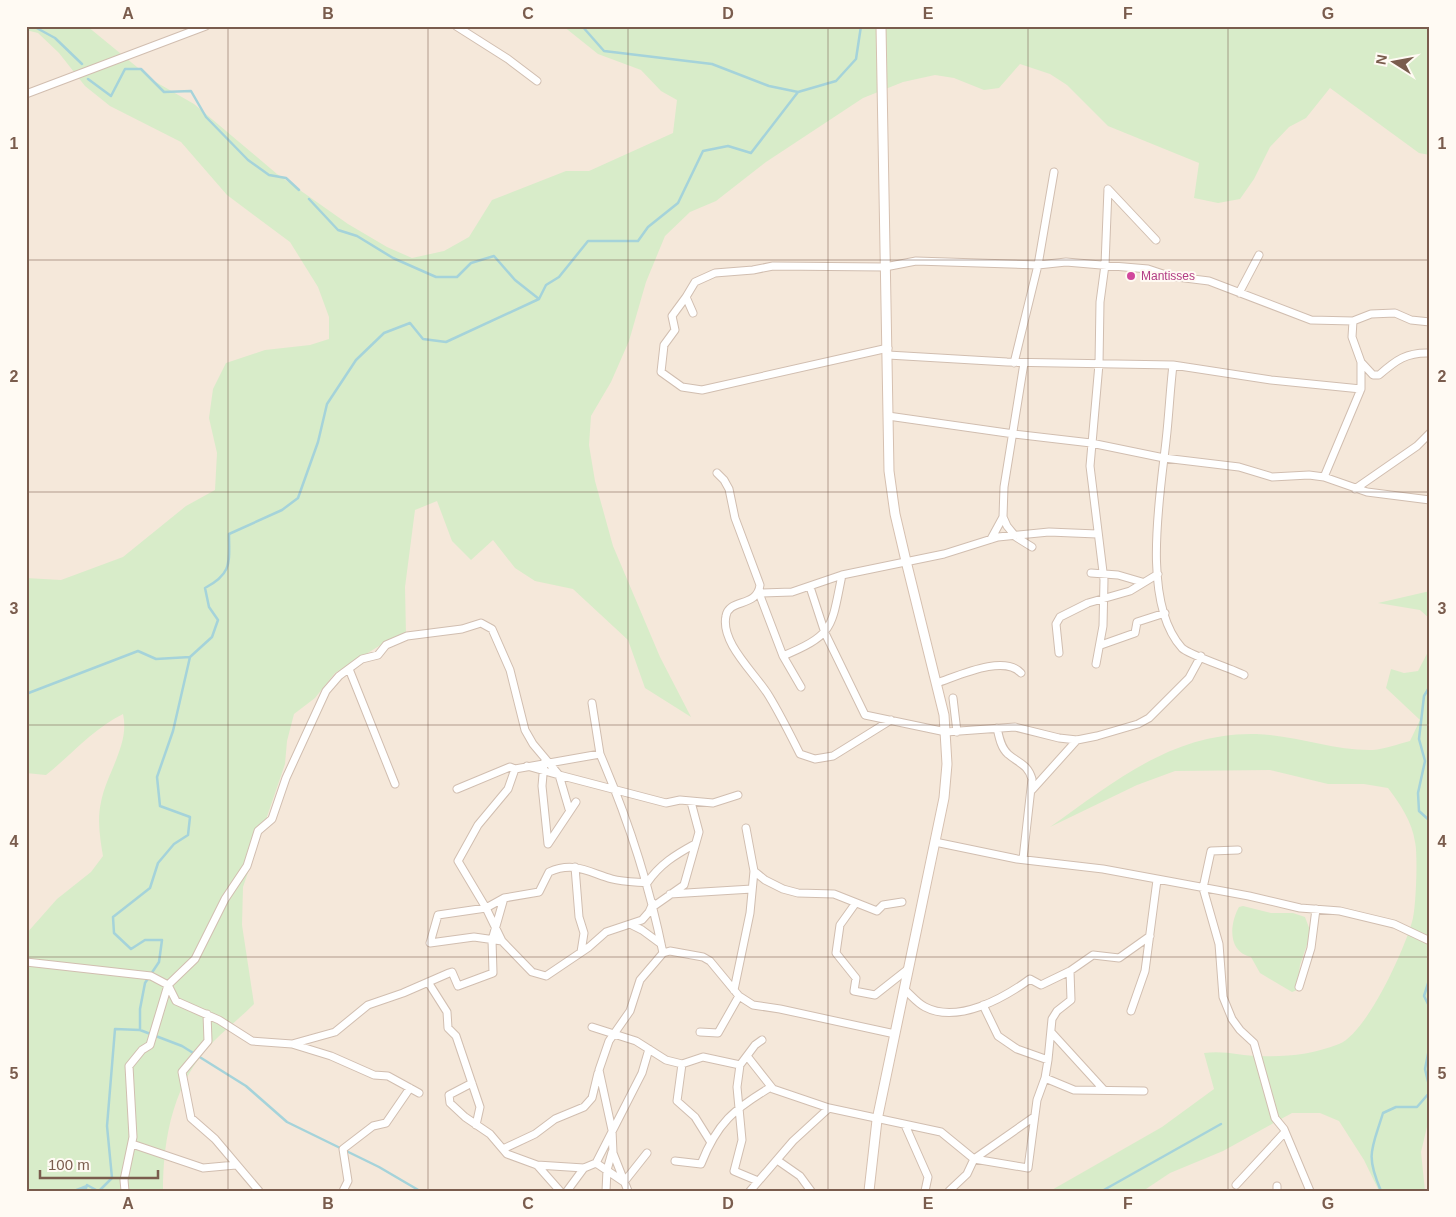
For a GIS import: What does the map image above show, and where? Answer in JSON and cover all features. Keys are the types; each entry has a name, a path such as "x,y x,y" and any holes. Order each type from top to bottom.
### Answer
{"street":[{"path":"26,94 206,26"},
{"path":"456,26 508,59 537,81"},
{"path":"869,1191 877,1120 944,798 947,764 946,732 937,683 906,561 889,471 881,26"},
{"path":"1014,362 1038,264 1054,172"},
{"path":"1096,664 1101,645 1104,575 1091,487 1091,442 1099,364 1100,302 1105,265 1108,189 1156,240"},
{"path":"1240,293 1259,255"},
{"path":"1361,389 1271,380 1172,365 1024,363 888,352 702,390 682,387 661,372 664,345 675,330 672,316 696,282 715,273 753,270 773,266 885,267 916,261 1038,264 1066,262 1105,265 1148,269 1169,276 1209,281 1311,320 1353,320 1371,314 1395,313 1411,320 1430,322"},
{"path":"686,297 693,313"},
{"path":"1324,477 1361,389 1361,362 1352,337 1353,320"},
{"path":"1361,362 1373,375 1379,375 1395,360 1411,353 1430,353"},
{"path":"1024,363 1004,487 1003,517 1007,526 1016,537 1032,547"},
{"path":"1172,365 1156,533 1160,600 1174,637 1183,648 1190,654 1201,656 1244,675"},
{"path":"888,416 1014,434 1091,442 1164,458 1239,467 1272,477 1309,475 1324,477 1354,489 1430,500"},
{"path":"1354,489 1417,446 1430,433"},
{"path":"717,473 729,489 735,518 760,585 759,593 783,656 801,687"},
{"path":"991,539 1003,517"},
{"path":"891,720 824,760 800,754 768,693 750,672 729,639 725,622 729,608 755,598 759,593 792,592 842,575 944,554 1005,536 1016,537 1044,532 1097,534"},
{"path":"1091,573 1118,575 1142,582"},
{"path":"1059,652 1056,624 1060,616 1088,603 1104,600 1130,591 1158,574"},
{"path":"783,656 813,644 825,633 833,618 842,575"},
{"path":"810,587 825,633 865,715 946,732 1015,727 1052,737 1076,740 1097,736 1149,718 1189,678 1201,656"},
{"path":"1101,645 1135,633 1137,622 1165,613"},
{"path":"125,1191 124,1180 132,1144 133,1120 129,1066 142,1050 150,1045 168,985 195,958 225,899 247,866 258,831 272,819 286,778 326,691 339,676 362,659 378,655 386,645 407,636 462,629 481,623 492,629 510,670 525,730 533,744 559,774 569,810"},
{"path":"937,683 998,665 1016,668 1021,673"},
{"path":"349,669 395,784"},
{"path":"953,698 957,732"},
{"path":"592,703 600,754 634,838 654,904 663,953"},
{"path":"997,728 1002,745 1008,754 1030,770 1032,790 1023,859"},
{"path":"1032,790 1076,740"},
{"path":"457,789 510,767 515,769 600,754"},
{"path":"547,762 542,786 548,844 576,802"},
{"path":"525,766 666,803 680,800 713,804 738,795"},
{"path":"515,769 508,789 478,825 458,861 486,908 502,942 532,972 546,976 606,932 632,925 642,920 654,904 684,885 699,832 691,802"},
{"path":"734,990 750,913 754,871 746,828"},
{"path":"935,842 1023,859 1104,869 1300,908 1340,910 1394,924 1430,941"},
{"path":"648,883 656,870 668,859 695,844"},
{"path":"1238,850 1211,851 1203,888 1219,944 1223,997 1232,1019 1240,1030 1254,1043 1275,1118 1286,1132 1309,1188 1315,1191"},
{"path":"502,942 474,938 430,943 438,915 486,908 504,898 539,892 549,872 560,867 575,867 615,880 648,883"},
{"path":"575,867 579,917 584,933 581,952"},
{"path":"754,871 764,880 783,889 798,893 834,894 877,911 883,905 902,902"},
{"path":"1131,1011 1145,970 1157,880"},
{"path":"670,894 752,889"},
{"path":"292,1044 335,1032 368,1005 452,972 458,986 493,973 492,940 504,898"},
{"path":"856,904 840,925 836,953 856,978 854,991 875,994 908,969"},
{"path":"1299,987 1311,948 1316,909"},
{"path":"632,925 661,944"},
{"path":"904,989 924,1006 936,1010 971,1009 1007,996 1030,979 1040,985 1070,971 1093,955 1119,958 1150,936"},
{"path":"503,1149 535,1134 555,1119 584,1106 592,1098 609,1041 630,1011 640,980 663,953 670,951 703,957 710,961 739,996 759,1007 780,1009 894,1034"},
{"path":"26,962 151,976 168,985 176,1001 207,1014 252,1040 292,1044 331,1056 374,1075 388,1076 419,1093"},
{"path":"747,1056 771,1087 829,1108 877,1120 941,1132 974,1159 1028,1168 1039,1090 1045,1078 1048,1060 1052,1019 1057,1011 1071,1000 1070,971"},
{"path":"428,982 447,1012 448,1028 456,1036 472,1083 480,1107 476,1125"},
{"path":"700,1032 718,1033 728,1012 739,996"},
{"path":"983,1005 998,1036 1018,1049 1048,1060"},
{"path":"207,1014 208,1041 182,1072 191,1118 215,1139 259,1191"},
{"path":"592,1027 636,1041 666,1060 682,1064 703,1057 740,1065"},
{"path":"1052,1033 1104,1090"},
{"path":"758,1181 734,1171 742,1140 737,1087 740,1065 762,1040"},
{"path":"472,1083 448,1095 450,1103 490,1134 507,1154 537,1165 584,1168 596,1163 642,1073 649,1049"},
{"path":"682,1064 677,1101 695,1117 710,1141"},
{"path":"599,1070 612,1130 613,1150 628,1191"},
{"path":"1045,1078 1074,1090 1144,1091"},
{"path":"675,1161 701,1164 710,1141 738,1107 771,1087"},
{"path":"342,1191 348,1181 343,1149 373,1126 386,1123 410,1088"},
{"path":"750,1191 793,1141 829,1108"},
{"path":"949,1191 967,1174 974,1159 1034,1117"},
{"path":"905,1125 928,1177 926,1191"},
{"path":"1236,1185 1286,1132"},
{"path":"132,1144 203,1168 236,1165"},
{"path":"606,1191 607,1170 613,1150"},
{"path":"624,1182 647,1153"},
{"path":"776,1160 800,1176 811,1191"},
{"path":"596,1163 624,1182"},
{"path":"537,1165 560,1191"},
{"path":"567,1191 584,1168"}],"shaded area":[{"path":"26,26 1430,26 1430,1191 147,1191 26,1075"}],"green space":[{"path":"26,26 87,26 154,81 194,104 277,174 348,224 387,247 412,258 444,251 469,237 492,200 566,171 589,171 673,133 677,100 661,91 641,70 598,54 563,26 1430,26 1430,155 1419,153 1330,88 1306,118 1289,127 1270,147 1254,179 1240,199 1218,203 1194,198 1199,163 1108,126 1067,85 1050,74 1020,64 999,88 984,90 954,78 935,75 903,82 863,98 766,162 716,201 690,212 665,236 646,282 629,341 611,382 591,416 589,445 595,481 613,546 660,657 691,717 645,688 628,640 573,589 535,581 515,568 493,540 471,560 452,541 437,501 415,510 405,587 406,635 384,643 335,673 315,698 294,714 287,741 285,764 243,887 242,925 254,1004 214,1041 200,1057 180,1092 165,1150 163,1191 26,1191 26,934 57,899 91,872 103,856 99,829 100,809 104,791 121,747 124,725 123,714 92,734 46,775 26,773 26,578 61,580 123,557 186,506 215,490 217,453 209,418 213,389 226,363 265,350 310,345 329,339 329,317 318,287 290,242 227,195 181,142 110,106 85,86 59,53 38,33 26,30"},
{"path":"1430,591 1430,619 1420,610 1378,603"},
{"path":"1430,648 1430,1114 1421,1152 1425,1191 1379,1191 1364,1160 1339,1121 1320,1113 1292,1113 1223,1151 1170,1173 1143,1191 1050,1191 1162,1127 1214,1089 1204,1053 1219,1052 1254,1056 1291,1055 1330,1047 1350,1037 1373,1007 1384,988 1409,931 1415,903 1416,848 1408,820 1388,788 1364,784 1328,784 1270,770 1175,771 1137,785 1050,827 1121,777 1171,751 1198,741 1226,736 1256,734 1285,737 1358,750 1373,750 1410,741 1420,720 1386,688 1391,669 1404,673 1418,671"},
{"path":"1243,906 1271,913 1293,913 1305,917 1311,933 1300,965 1297,990 1292,992 1260,973 1251,957 1243,954 1234,944 1233,922 1239,907"}],"waterway":[{"path":"33,26 55,38 82,64"},
{"path":"582,26 604,51 712,64 769,86 798,92"},
{"path":"99,1191 112,1178 107,1126 115,1029 140,1030 140,1009 145,983 159,962 162,940 145,940 131,949 114,933 113,917 150,888 158,863 174,844 188,835 190,817 160,806 157,777 173,731 190,657 212,637 218,620 209,607 205,588 221,577 228,566 229,534 282,510 298,498 318,442 327,404 356,360 384,333 410,323 423,339 446,342 539,299 546,285 559,277 588,241 638,241 648,227 678,203 703,151 728,146 751,153 798,92 836,81 856,59 861,26"},
{"path":"88,79 111,96 125,69 141,69 164,92 191,91 206,117 248,160 269,175 286,178 299,190"},
{"path":"309,199 338,230 357,236 393,258 436,277 457,277 471,263 494,256 515,280 539,299"},
{"path":"26,694 138,651 156,659 190,657"},
{"path":"1430,686 1424,696 1419,739 1425,761 1418,793 1419,811 1430,821"},
{"path":"1430,977 1424,996 1430,1008"},
{"path":"140,1030 182,1046 246,1086 287,1122 379,1167 420,1191"},
{"path":"1430,1044 1425,1069 1430,1090"},
{"path":"1381,1191 1373,1168 1372,1152 1383,1113 1396,1107 1417,1107 1430,1092"},
{"path":"1102,1191 1221,1124"},
{"path":"85,1191 87,1185 98,1191"},
{"path":"74,1191 87,1186"}],"place":[{"name":"Mantisses","path":"1131,276"}]}
